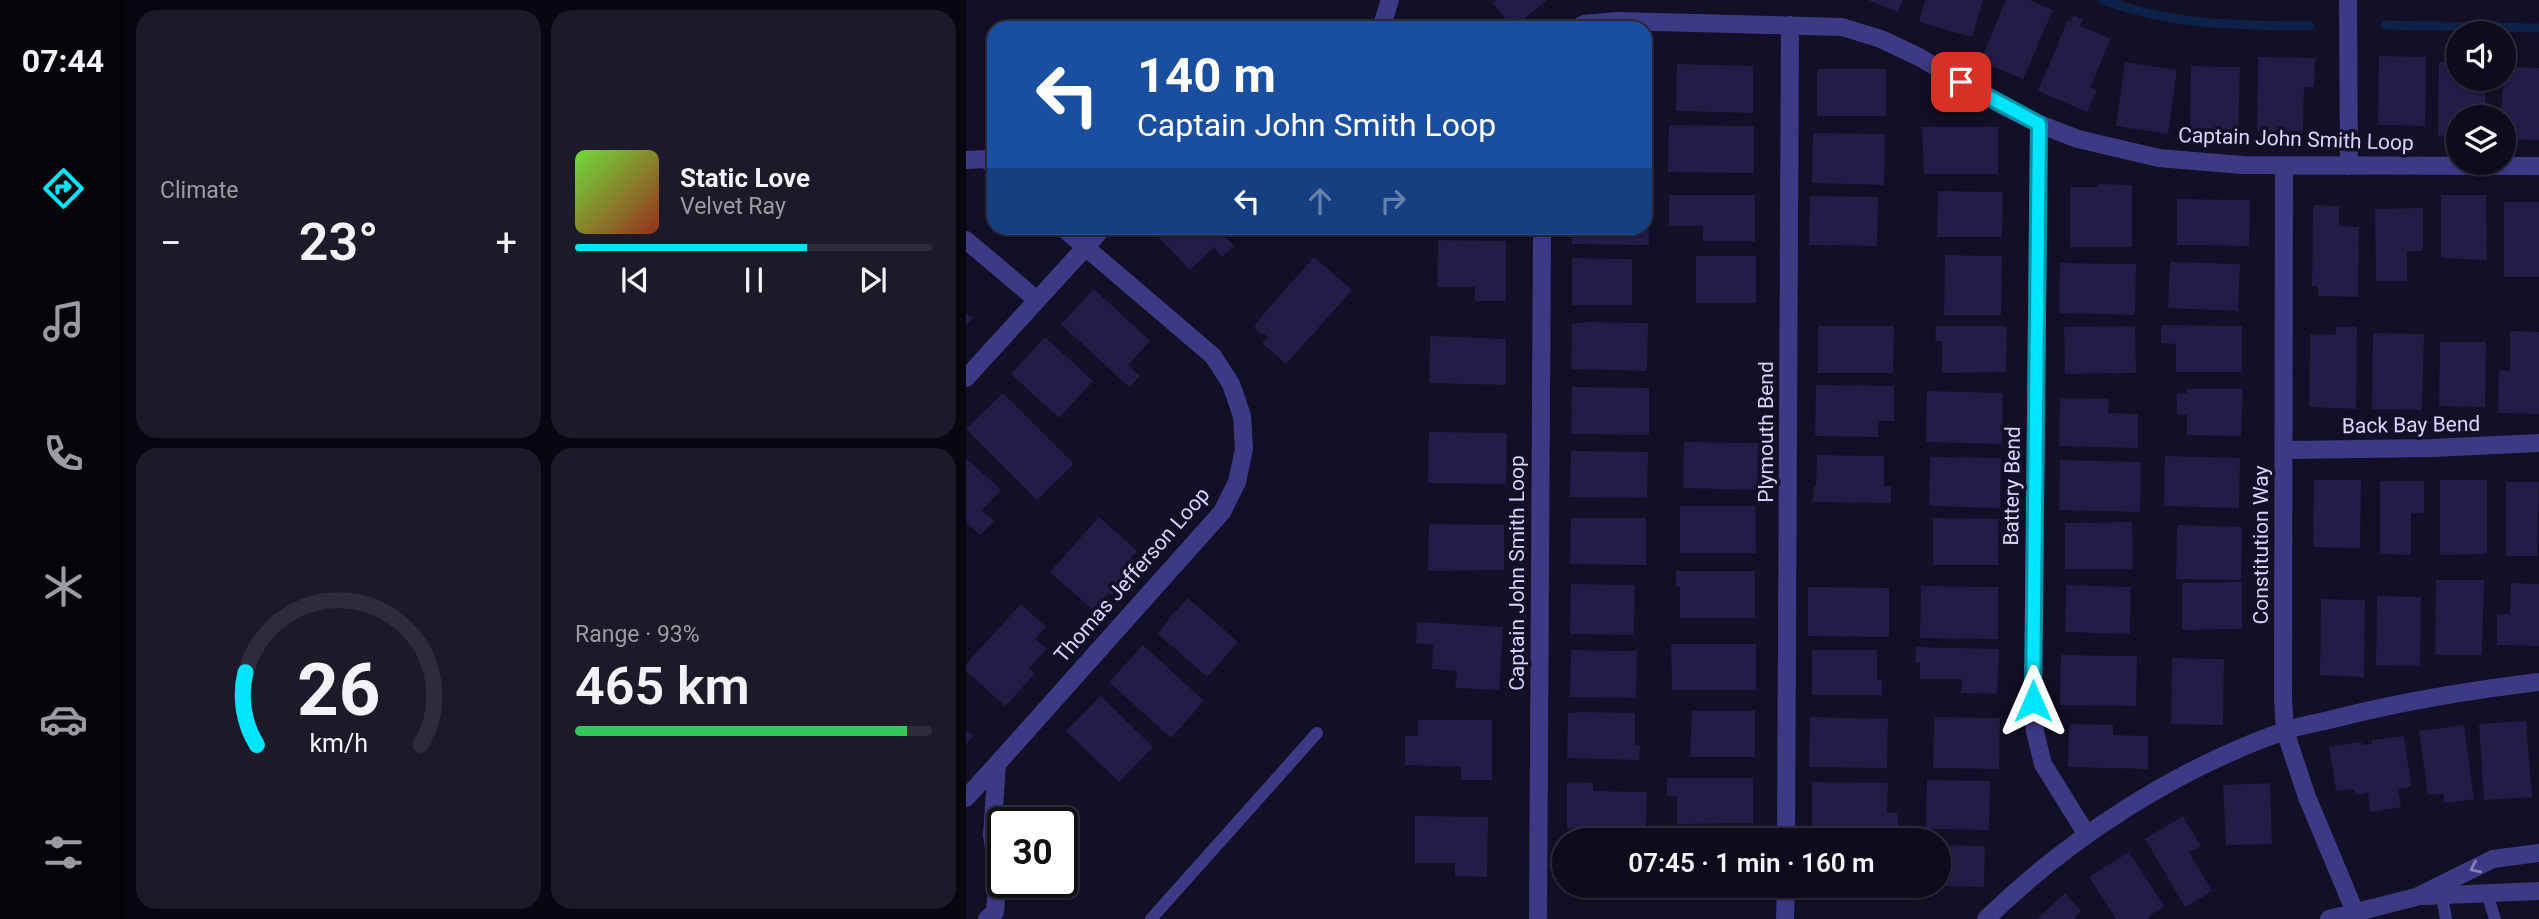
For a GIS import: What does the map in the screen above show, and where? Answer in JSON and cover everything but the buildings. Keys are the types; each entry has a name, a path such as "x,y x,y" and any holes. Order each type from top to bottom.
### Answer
{"street":[{"path":"1383,21 1390,0"},
{"path":"2348,0 2349,166"},
{"name":"Captain John Smith Loop","path":"1652,22 1842,27 1881,39 1919,57 2039,124 2078,139 2159,158 2284,166 2539,166"},
{"name":"Plymouth Bend","path":"1786,828 1790,25"},
{"name":"Battery Bend","path":"2039,124 2033,701 2035,732 2043,764 2087,835"},
{"path":"966,160 987,160"},
{"name":"Constitution Way","path":"2284,166 2285,731 2307,797 2355,912"},
{"name":"Thomas Jefferson Loop","path":"966,798 1222,512 1237,482 1244,449 1242,416 1231,384 1213,356 1071,235"},
{"path":"966,378 1096,235"},
{"name":"Captain John Smith Loop","path":"1538,919 1542,235"},
{"path":"966,240 1037,300"},
{"name":"Back Bay Bend","path":"2284,450 2539,443"},
{"path":"1986,919 2015,891 2087,835 2186,775 2285,731 2442,696 2539,682"},
{"path":"987,919 995,912 998,875 992,835 997,764"},
{"path":"2416,897 2493,859 2539,853"},
{"path":"2329,919 2416,897 2539,891"},
{"path":"1785,919 1786,898"}],"lane":[{"path":"1151,919 1317,733"},
{"path":"2487,894 2495,919"},
{"path":"2442,896 2446,919"}],"waterway":[{"path":"2103,0 2130,9 2181,19 2231,24 2310,26"},
{"path":"2385,25 2539,28"}],"route":[{"path":"1961,82 2039,124 2033,701"}]}
